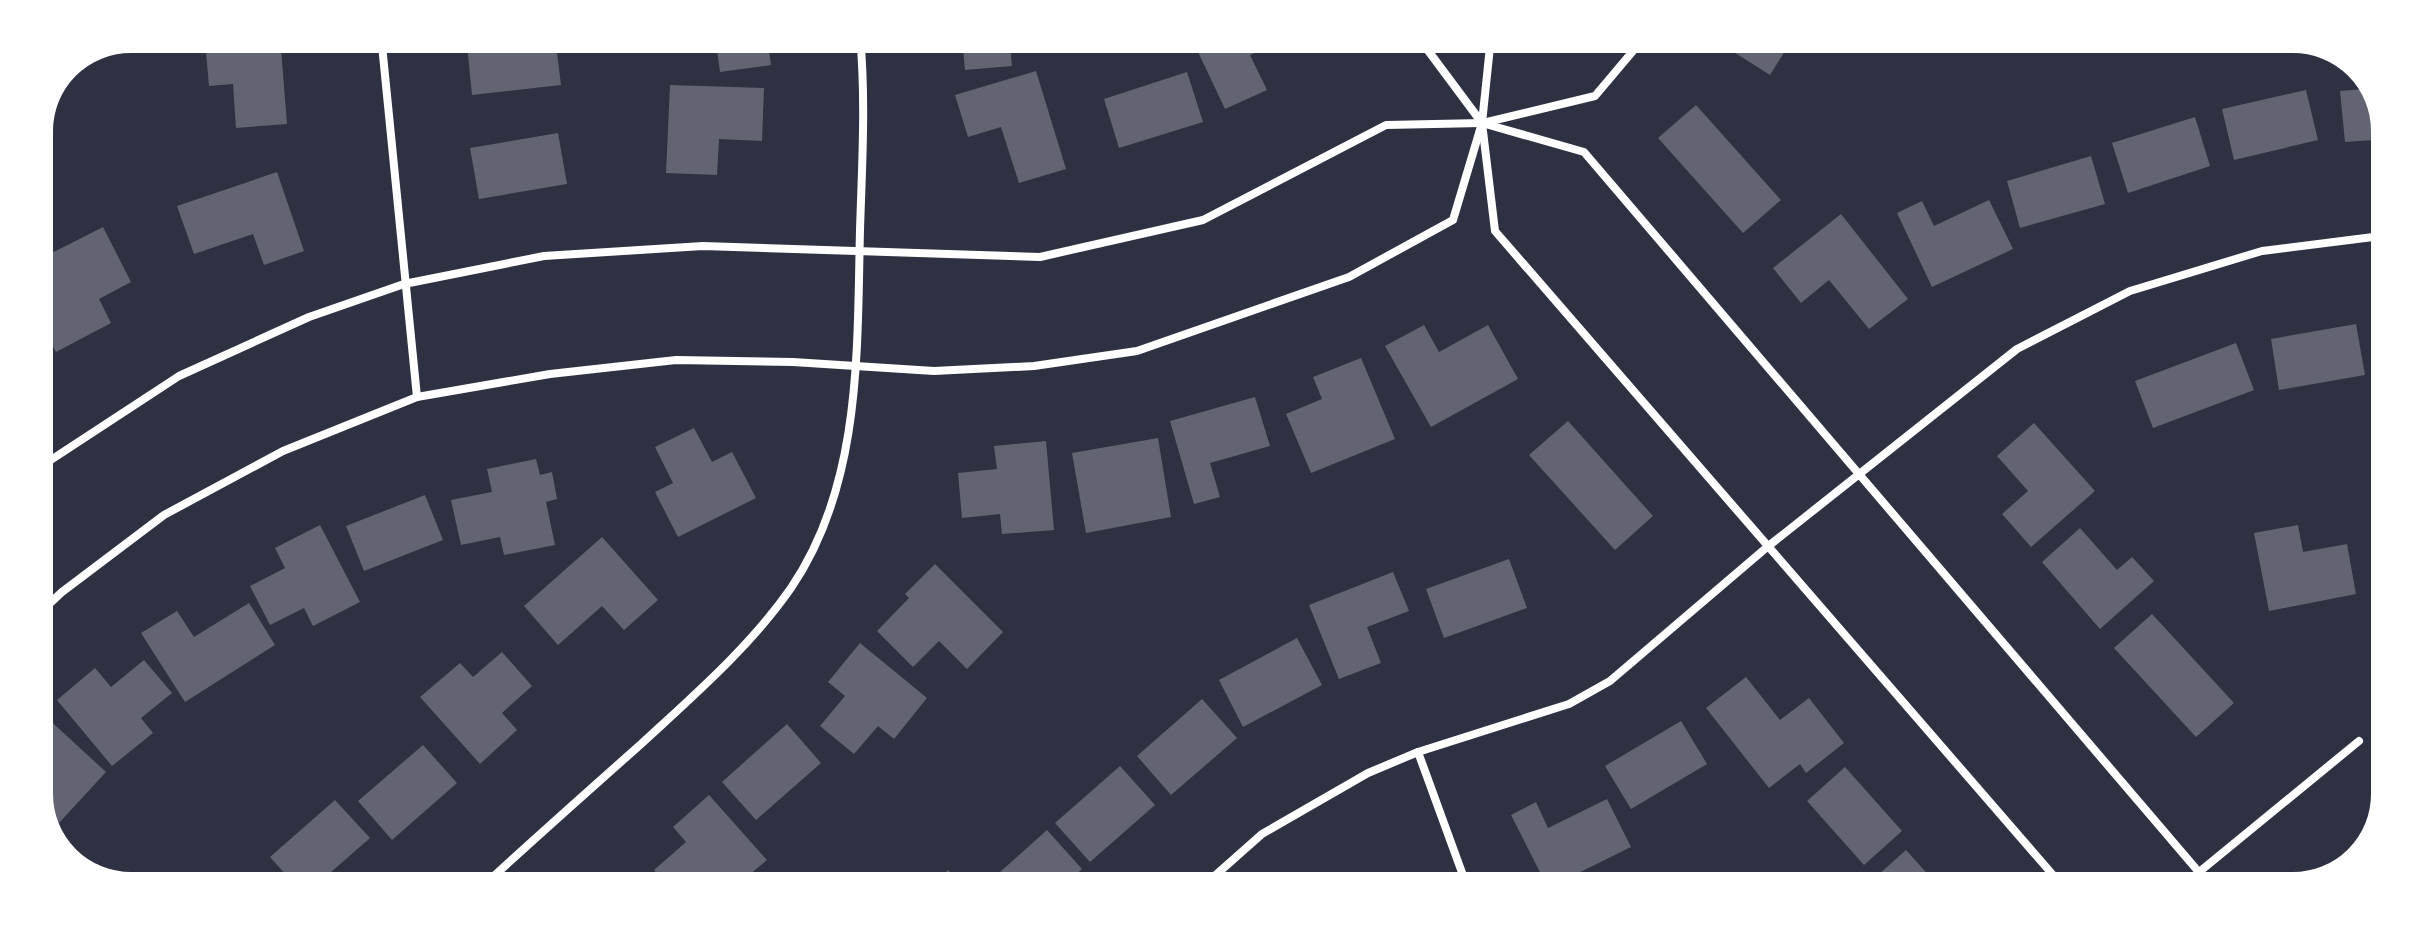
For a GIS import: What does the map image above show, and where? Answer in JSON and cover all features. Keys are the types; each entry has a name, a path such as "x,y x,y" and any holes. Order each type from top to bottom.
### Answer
{"street":[{"path":"382,48 417,397"},
{"path":"493,877 702,688 791,587 834,502 846,453 854,368 865,84 861,48"},
{"path":"1426,48 1482,123 1495,231 1766,548 2055,877"},
{"path":"48,605 164,515 283,451 417,397 550,374 676,360 793,362 934,371 1034,366 1137,351 1349,277 1453,220 1482,123 1490,48"},
{"path":"48,462 179,376 309,317 404,284 544,256 703,246 1040,257 1203,220 1386,125 1482,123 1595,96 1636,48"},
{"path":"1482,123 1584,152 2203,877"},
{"path":"1213,877 1262,834 1311,803 1418,752 1569,704 1610,681 1766,548 2017,349 2130,291 2262,251 2376,237"},
{"path":"2193,877 2359,741"},
{"path":"1418,752 1464,877"}],"building":[{"path":"206,48 281,48 287,124 236,128 233,84 209,86"},
{"path":"467,48 556,48 561,85 472,95"},
{"path":"717,48 769,48 771,65 720,72"},
{"path":"963,48 1010,48 1012,66 965,70"},
{"path":"1196,48 1265,48 1250,55 1267,90 1225,109"},
{"path":"1730,48 1787,48 1770,75"},
{"path":"1036,71 1066,169 1019,183 1001,127 968,137 955,95"},
{"path":"1187,72 1203,122 1119,148 1104,99"},
{"path":"670,85 764,88 762,141 719,139 717,175 666,173"},
{"path":"2365,89 2374,115 2376,140 2345,142 2340,91"},
{"path":"2306,90 2318,140 2234,160 2222,109"},
{"path":"1696,105 1781,200 1743,233 1658,138"},
{"path":"2195,117 2210,166 2128,193 2112,143"},
{"path":"558,133 567,184 479,199 470,148"},
{"path":"2091,156 2105,204 2020,228 2007,181"},
{"path":"277,172 304,251 264,265 253,234 194,254 177,206"},
{"path":"1989,200 2013,249 1932,287 1897,213 1922,201 1934,226"},
{"path":"1841,214 1908,299 1869,329 1829,280 1801,303 1773,268"},
{"path":"103,227 131,282 99,299 111,323 56,352 48,337 48,255"},
{"path":"2356,324 2365,375 2279,390 2271,339"},
{"path":"1424,325 1439,352 1488,325 1518,379 1431,427 1385,346"},
{"path":"2236,343 2254,390 2153,428 2135,381"},
{"path":"1361,358 1395,439 1311,473 1286,414 1322,399 1313,377"},
{"path":"1255,397 1270,446 1210,463 1220,497 1194,504 1170,421"},
{"path":"1568,421 1653,516 1615,550 1529,455"},
{"path":"2034,423 2095,491 2031,547 2002,514 2028,491 1997,456"},
{"path":"694,428 712,462 732,452 756,498 678,537 655,492 673,483 655,447"},
{"path":"1158,438 1171,517 1086,533 1072,453"},
{"path":"1046,441 1054,530 1002,534 1000,514 962,518 958,473 997,469 994,446"},
{"path":"536,459 540,475 552,472 557,499 546,502 555,545 504,555 500,537 461,545 451,500 492,492 487,469"},
{"path":"425,495 443,540 364,571 346,526"},
{"path":"320,525 360,602 313,626 304,608 270,625 250,586 285,568 275,548"},
{"path":"2298,525 2303,552 2347,544 2356,594 2269,611 2254,533"},
{"path":"2080,528 2117,570 2132,557 2154,581 2100,629 2042,562"},
{"path":"602,537 658,600 624,630 602,606 558,645 524,606"},
{"path":"1509,559 1527,608 1444,638 1426,589"},
{"path":"935,564 1003,632 967,669 939,641 913,667 877,631 909,598 905,594"},
{"path":"1393,572 1409,611 1367,627 1381,663 1339,679 1309,605"},
{"path":"249,603 275,645 185,702 141,633 177,611 194,637"},
{"path":"2152,614 2234,703 2196,737 2114,648"},
{"path":"1297,638 1322,685 1243,727 1219,680"},
{"path":"860,643 927,698 894,739 878,726 854,754 820,726 845,696 828,682"},
{"path":"502,652 532,686 502,713 517,730 480,764 420,697 460,663 473,677"},
{"path":"144,660 172,693 141,718 153,733 112,766 57,700 95,668 111,687"},
{"path":"1746,677 1780,720 1809,698 1844,743 1806,773 1800,764 1769,788 1706,708"},
{"path":"1202,699 1237,738 1171,795 1137,756"},
{"path":"48,719 106,772 55,827 48,800"},
{"path":"1681,721 1707,764 1631,809 1605,766"},
{"path":"787,724 821,763 756,820 722,782"},
{"path":"423,745 457,783 392,840 358,801"},
{"path":"1120,766 1155,805 1090,862 1055,823"},
{"path":"1845,767 1902,831 1864,865 1807,801"},
{"path":"709,795 767,860 747,877 660,877 654,870 686,842 673,827"},
{"path":"1607,799 1631,847 1570,877 1542,877 1511,815 1536,802 1548,828"},
{"path":"335,800 370,838 325,877 288,877 270,857"},
{"path":"1047,830 1082,869 1073,877 994,877"},
{"path":"1906,850 1930,877 1876,877"},
{"path":"948,870 954,877 940,877"}]}
